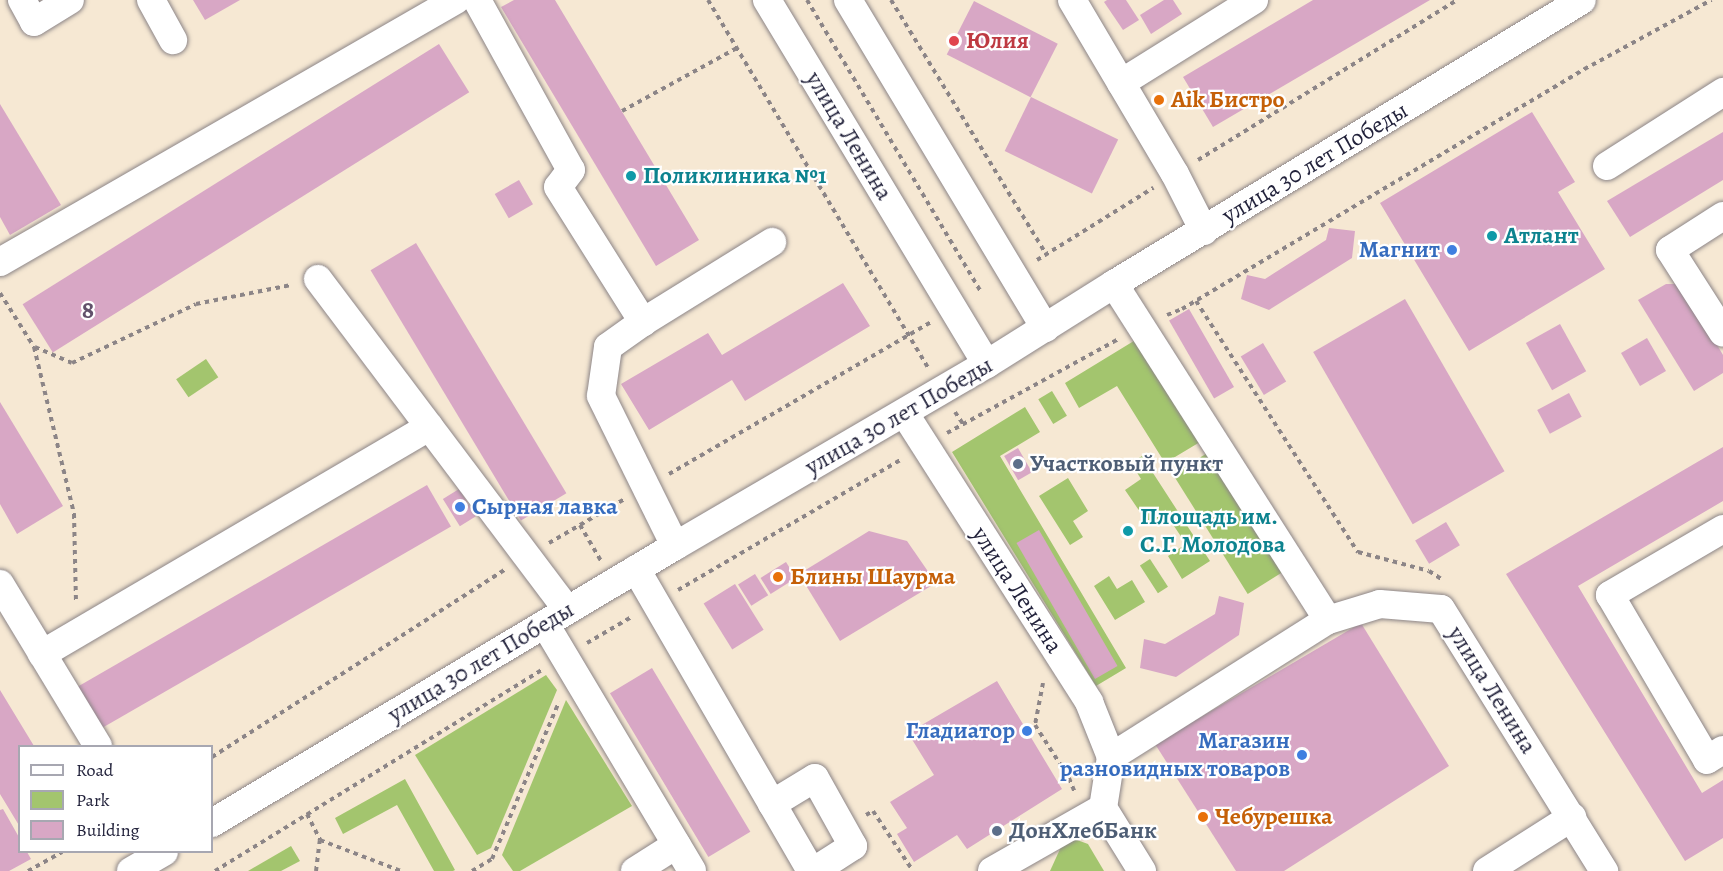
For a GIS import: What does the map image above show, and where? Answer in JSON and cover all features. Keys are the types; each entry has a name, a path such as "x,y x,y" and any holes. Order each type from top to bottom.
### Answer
{"street":[{"path":"22,0 34,22 70,0"},
{"path":"151,0 173,40"},
{"path":"0,262 456,0"},
{"path":"477,0 571,170 558,187 643,322"},
{"name":"улица Ленина","path":"767,0 987,364"},
{"path":"848,0 1045,328"},
{"path":"1072,0 1175,174 1204,231"},
{"path":"1121,83 1254,0"},
{"name":"улица 30 лет Победы","path":"213,822 636,569 905,414 1114,284 1582,0"},
{"path":"1607,166 1723,92"},
{"path":"1723,216 1670,250 1723,333"},
{"path":"675,546 644,488 601,396 608,347 643,322 772,242"},
{"path":"318,279 526,556 556,617 564,657 692,871"},
{"path":"992,871 1095,813 1111,757 1328,620 1114,284"},
{"name":"улица Ленина","path":"905,414 1089,702 1111,757"},
{"path":"42,654 429,427"},
{"path":"1723,530 1610,596 1707,760 1723,750"},
{"path":"636,569 772,804 813,871 853,846 815,778 772,804"},
{"path":"0,584 97,745"},
{"name":"улица Ленина","path":"1328,620 1380,604 1441,609 1604,871"},
{"path":"1095,813 1142,871"},
{"path":"1487,871 1572,817"},
{"path":"635,871 676,844"},
{"path":"131,871 160,853"}],"path":[{"path":"708,0 963,424"},
{"path":"807,0 982,293"},
{"path":"891,0 1046,254"},
{"path":"213,756 526,556 982,293 1457,0"},
{"path":"622,111 737,48"},
{"path":"34,347 72,363 196,304 318,279"},
{"path":"0,293 34,347 74,514 76,634"},
{"path":"214,871 564,657"},
{"path":"1045,673 1035,725 1095,813"},
{"path":"472,871 492,859 560,700"},
{"path":"308,814 320,840 316,871"},
{"path":"320,840 401,871"},
{"path":"28,871 60,853"}],"green space":[{"path":"1142,336 1205,439 1165,463 1117,386 1079,408 1065,383"},
{"path":"206,359 218,377 188,397 176,379"},
{"path":"1052,391 1067,416 1053,424 1038,399"},
{"path":"1025,407 1040,432 1000,456 1126,668 1096,686 952,452"},
{"path":"1212,450 1287,570 1248,594 1173,474"},
{"path":"1142,456 1210,561 1182,579 1168,556 1186,544 1166,514 1149,525 1125,490 1141,479 1131,463"},
{"path":"1068,478 1088,511 1073,521 1083,537 1070,545 1039,496"},
{"path":"1150,559 1168,587 1158,593 1140,566"},
{"path":"1109,576 1117,589 1132,580 1145,602 1115,620 1094,586"},
{"path":"546,675 557,690 491,848 477,855 415,755"},
{"path":"566,700 632,806 520,871 513,871 502,855"},
{"path":"405,779 455,870 434,871 397,805 343,834 335,818"},
{"path":"1066,836 1088,844 1104,871 1050,871"},
{"path":"291,846 300,861 281,871 248,871"}],"building":[{"path":"193,0 240,0 205,20"},
{"name":"Поликлиника №1","path":"514,0 555,0 699,240 656,266 501,7"},
{"path":"1126,0 1139,20 1123,30 1104,2"},
{"path":"1164,0 1173,0 1182,14 1151,34 1140,15"},
{"path":"1313,0 1430,0 1213,127 1183,77"},
{"path":"974,1 1058,44 1031,97 947,54"},
{"path":"439,44 469,92 53,353 23,304"},
{"path":"1031,97 1118,140 1092,193 1005,151"},
{"path":"0,104 61,205 10,235 0,217"},
{"name":"Атлант","path":"1532,112 1575,182 1558,192 1605,269 1469,351 1380,203"},
{"path":"1723,132 1723,180 1630,237 1607,201"},
{"path":"519,180 533,204 509,218 495,194"},
{"path":"1329,228 1355,231 1352,258 1269,310 1241,299 1247,275 1265,279 1326,240"},
{"path":"416,243 566,493 521,521 371,270"},
{"path":"843,283 870,326 745,401 732,380 649,430 621,384 708,333 722,355"},
{"path":"1666,284 1681,284 1723,355 1723,373 1694,391 1638,300"},
{"path":"1405,299 1505,471 1413,524 1313,352"},
{"path":"1189,309 1234,387 1214,398 1169,320"},
{"path":"1560,324 1586,371 1552,390 1526,343"},
{"path":"1647,338 1666,371 1640,386 1621,353"},
{"path":"1263,343 1286,382 1264,395 1241,356"},
{"path":"1569,393 1582,417 1550,434 1537,410"},
{"path":"0,402 63,506 17,534 0,504"},
{"path":"1723,447 1723,501 1578,586 1702,793 1723,780 1723,838 1685,861 1506,574"},
{"name":"Участковый пункт","path":"1018,448 1032,472 1018,480 1004,456"},
{"path":"427,485 451,527 99,730 75,688"},
{"name":"Сырная лавка","path":"459,489 476,516 460,526 443,499"},
{"path":"1446,522 1460,545 1429,564 1415,541"},
{"path":"1039,530 1118,666 1095,679 1016,543"},
{"path":"869,531 907,541 936,583 840,641 799,574"},
{"name":"Блины Шаурма","path":"786,562 796,578 771,594 761,578"},
{"path":"755,574 768,595 751,606 738,585"},
{"path":"735,584 764,630 732,649 704,604"},
{"path":"1219,596 1244,603 1239,635 1176,677 1140,668 1144,639 1165,644 1215,614"},
{"name":"Магазин разновидных товаров","path":"1361,623 1449,766 1284,871 1236,871 1155,744"},
{"path":"652,668 750,832 708,857 610,693"},
{"path":"997,681 1062,789 967,849 957,835 914,862 897,834 907,828 890,802 934,775 908,733"},
{"path":"0,690 33,745 18,745 18,824 0,794"},
{"path":"3,809 18,835 18,853 28,853 31,859 9,871 0,871 0,810"}],"place":[{"name":"Юлия","path":"954,41"},
{"name":"Aik Бистро","path":"1159,100"},
{"name":"Поликлиника №1","path":"631,176"},
{"name":"Атлант","path":"1492,236"},
{"name":"Магнит","path":"1452,250"},
{"name":"Участковый пункт","path":"1018,464"},
{"name":"Сырная лавка","path":"460,507"},
{"name":"Площадь им. С.Г. Молодова","path":"1128,531"},
{"name":"Блины Шаурма","path":"778,577"},
{"name":"Гладиатор","path":"1027,731"},
{"name":"Магазин разновидных товаров","path":"1302,755"},
{"name":"Чебурешка","path":"1203,817"},
{"name":"ДонХлебБанк","path":"997,831"}],"district":[{"name":"8","path":"88,310"}]}
